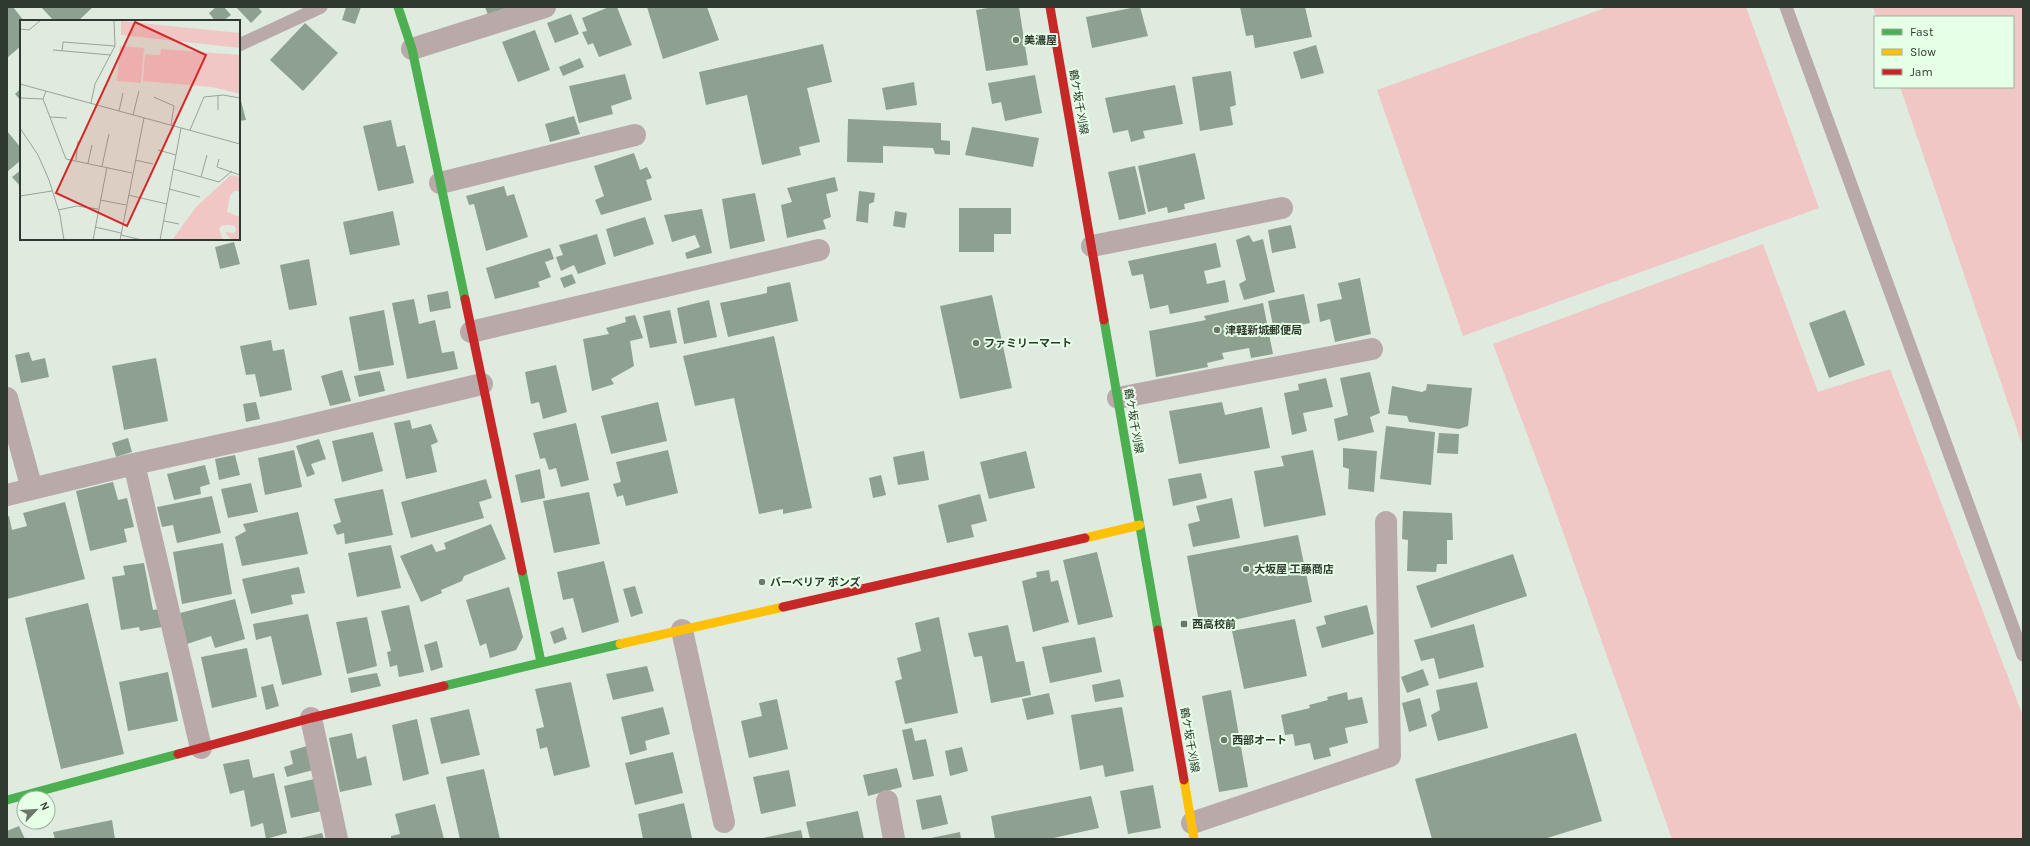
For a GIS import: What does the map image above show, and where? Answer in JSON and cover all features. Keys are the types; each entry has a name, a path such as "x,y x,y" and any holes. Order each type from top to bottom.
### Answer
{"street":[{"path":"398,7 412,49 541,662"},
{"path":"412,49 545,7"},
{"name":"鶴ケ坂千刈線","path":"1050,7 1193,831"},
{"path":"440,183 635,135"},
{"path":"1092,246 1282,208"},
{"path":"471,332 819,250"},
{"path":"1118,398 1372,349"},
{"path":"7,495 134,464 285,431 482,384"},
{"path":"7,398 32,489"},
{"path":"134,464 201,748"},
{"path":"1193,831 1390,756 1386,522"},
{"path":"7,800 311,718 541,662 1140,525"},
{"path":"682,630 724,822"},
{"path":"311,718 337,839"},
{"path":"887,801 894,839"}],"lane":[{"path":"240,45 321,7"},
{"path":"1786,7 2023,655"}],"shaded area":[{"path":"1608,7 1746,7 1819,208 1463,336 1377,90"},
{"path":"1873,7 2023,7 2023,447 1900,88 2014,88 2014,16 1876,16"},
{"path":"1763,244 1818,392 1890,369 2023,716 2023,839 1672,839 1548,490 1493,344"}],"building":[{"path":"7,7 13,7 23,20 20,20 20,47 7,58"},
{"path":"41,7 93,7 79,20 53,20"},
{"path":"216,7 224,7 231,15 224,20 214,20 209,13"},
{"path":"236,7 258,7 262,12 251,23"},
{"path":"346,7 361,7 355,24 342,20"},
{"path":"485,7 510,7 488,15"},
{"path":"609,7 617,7 632,45 599,57 593,43 588,45 582,32 587,31 582,18"},
{"path":"647,7 707,7 719,40 663,59"},
{"path":"993,7 1019,7 1028,65 986,71 976,10"},
{"path":"1140,7 1148,36 1092,48 1086,17"},
{"path":"1240,7 1305,7 1312,37 1255,48 1253,35 1246,36"},
{"path":"571,14 579,34 555,43 547,23"},
{"path":"305,23 338,53 303,91 270,60"},
{"path":"535,30 550,70 518,82 502,42"},
{"path":"823,44 832,82 807,88 820,142 799,147 801,155 762,165 747,95 706,105 699,72"},
{"path":"1316,45 1324,73 1301,79 1293,52"},
{"path":"580,58 584,67 563,76 559,67"},
{"path":"1231,71 1236,105 1230,107 1233,125 1200,131 1192,77"},
{"path":"625,74 632,99 611,106 613,114 579,123 569,86"},
{"path":"1035,75 1042,113 1005,121 1001,102 992,104 988,83"},
{"path":"914,82 917,105 886,110 882,88"},
{"path":"1175,85 1183,124 1143,131 1145,138 1131,142 1128,130 1113,133 1105,98"},
{"path":"20,89 20,100 15,94"},
{"path":"240,97 246,120 240,121"},
{"path":"574,116 580,134 550,142 545,124"},
{"path":"848,119 941,123 941,140 950,141 950,155 935,154 933,148 883,146 883,163 847,162"},
{"path":"391,120 397,147 405,145 414,183 378,191 363,126"},
{"path":"972,127 1039,138 1033,167 965,155"},
{"path":"7,131 20,147 20,161 7,172"},
{"path":"634,153 640,170 647,167 652,178 646,180 652,200 601,215 595,200 604,196 594,166"},
{"path":"1195,153 1205,199 1184,204 1185,209 1168,213 1167,207 1148,212 1138,166"},
{"path":"1135,166 1146,214 1119,220 1108,172"},
{"path":"20,171 20,186 12,177"},
{"path":"835,177 838,191 826,194 831,217 823,220 826,229 787,238 781,205 792,202 787,188"},
{"path":"504,186 507,196 514,194 528,237 486,251 474,204 469,205 466,196"},
{"path":"859,191 875,193 874,202 869,204 868,223 856,221"},
{"path":"755,193 765,241 730,249 722,199"},
{"path":"959,208 1011,208 1011,234 994,234 994,252 959,252"},
{"path":"702,209 712,253 687,259 685,253 700,247 695,235 672,242 664,215"},
{"path":"393,211 400,245 350,255 343,222"},
{"path":"895,211 907,213 905,228 893,226"},
{"path":"645,217 654,244 614,257 606,229"},
{"path":"1291,225 1296,248 1272,253 1268,230"},
{"path":"597,234 606,264 578,274 574,265 561,271 556,257 563,255 559,245"},
{"path":"1249,235 1253,242 1263,239 1275,292 1244,300 1239,284 1246,280 1236,240"},
{"path":"234,242 240,264 220,269 215,247"},
{"path":"1216,243 1221,267 1204,271 1207,284 1225,280 1229,302 1170,314 1168,305 1150,309 1143,274 1132,276 1128,261"},
{"path":"550,248 554,259 545,262 551,277 538,282 540,287 495,299 486,268"},
{"path":"309,259 317,305 289,310 280,265"},
{"path":"572,274 576,283 564,288 560,278"},
{"path":"1360,278 1371,334 1335,342 1330,319 1320,322 1317,304 1342,299 1338,283"},
{"path":"790,282 798,321 728,337 720,303 767,293 767,287"},
{"path":"448,291 451,308 430,312 427,295"},
{"path":"1304,294 1310,323 1274,331 1268,301"},
{"path":"992,295 1012,388 960,399 940,306"},
{"path":"414,299 419,324 435,320 442,353 454,351 458,369 407,379 392,303"},
{"path":"709,300 717,337 684,344 677,308"},
{"path":"1263,303 1273,354 1251,358 1249,348 1222,353 1224,359 1207,363 1208,367 1156,377 1149,331 1206,320 1204,316"},
{"path":"384,310 394,365 359,371 349,317"},
{"path":"670,310 677,343 650,348 643,316"},
{"path":"1845,310 1865,365 1829,378 1809,323"},
{"path":"635,315 643,338 630,341 634,366 611,379 614,384 592,391 583,339 609,334 606,328 626,322 625,317"},
{"path":"774,336 812,508 783,514 783,509 759,514 734,398 695,406 683,356"},
{"path":"271,340 273,351 284,349 292,390 260,397 255,374 246,375 240,346"},
{"path":"29,352 32,361 45,358 49,377 21,383 15,355"},
{"path":"156,358 168,421 124,430 112,366"},
{"path":"556,365 567,412 543,419 539,402 531,404 525,372"},
{"path":"342,370 351,401 330,406 321,376"},
{"path":"380,371 385,391 359,397 354,376"},
{"path":"1370,372 1380,413 1370,417 1374,432 1338,441 1334,419 1348,415 1340,378"},
{"path":"1326,378 1333,407 1303,413 1307,431 1292,435 1284,393 1299,390 1298,384"},
{"path":"1427,384 1472,388 1468,426 1459,429 1409,422 1407,416 1388,414 1392,386 1422,392 1426,390"},
{"path":"256,402 260,419 246,422 243,404"},
{"path":"658,402 667,441 611,454 601,416"},
{"path":"1222,402 1225,415 1262,407 1270,448 1179,464 1169,411"},
{"path":"410,420 412,429 431,424 438,442 431,445 437,472 406,479 394,423"},
{"path":"576,423 589,480 561,487 556,468 549,470 545,458 540,459 533,433"},
{"path":"1386,426 1435,432 1431,485 1380,479"},
{"path":"373,432 383,471 342,482 332,441"},
{"path":"1439,433 1459,434 1458,454 1437,453"},
{"path":"128,438 132,452 116,457 112,443"},
{"path":"319,439 326,459 311,464 315,474 307,477 296,446"},
{"path":"1343,448 1377,451 1374,492 1348,489 1349,469 1343,467"},
{"path":"294,450 302,487 265,495 258,458"},
{"path":"668,450 678,493 626,506 623,495 617,497 613,484 621,482 616,462"},
{"path":"1313,450 1326,515 1264,527 1254,471 1284,466 1281,456"},
{"path":"924,451 929,480 898,485 893,457"},
{"path":"1026,451 1035,488 989,499 980,462"},
{"path":"235,455 240,475 219,480 215,459"},
{"path":"205,465 210,484 200,487 201,494 174,500 167,474"},
{"path":"540,469 545,498 521,503 515,475"},
{"path":"1201,473 1207,498 1173,506 1168,479"},
{"path":"881,475 886,495 873,498 869,478"},
{"path":"486,479 492,498 479,502 484,518 411,538 401,502"},
{"path":"113,482 118,500 127,498 134,527 124,529 127,542 90,551 76,491"},
{"path":"251,483 258,512 228,518 221,489"},
{"path":"383,489 393,535 345,544 344,533 337,535 333,525 341,522 334,499"},
{"path":"589,492 600,544 554,553 543,501"},
{"path":"980,494 987,521 971,525 974,537 947,543 938,505"},
{"path":"212,496 221,533 177,543 173,525 162,527 157,507"},
{"path":"1232,498 1240,538 1193,547 1188,524 1200,521 1196,506"},
{"path":"65,502 85,579 7,599 7,517 9,516 12,530 27,526 23,513"},
{"path":"1403,511 1452,513 1453,540 1447,540 1447,564 1437,564 1436,572 1407,571 1408,540 1402,539"},
{"path":"298,512 308,554 242,566 235,537 246,531 243,524"},
{"path":"491,524 506,559 464,576 462,581 441,590 442,593 421,602 400,556 432,544 436,552 446,549 444,543"},
{"path":"1298,535 1312,602 1200,628 1187,556"},
{"path":"223,543 232,594 182,604 173,552"},
{"path":"391,545 401,588 357,597 348,553"},
{"path":"1097,552 1113,617 1078,625 1063,560"},
{"path":"1513,554 1527,596 1431,628 1416,586"},
{"path":"604,561 619,622 582,633 573,598 563,600 557,572"},
{"path":"144,563 153,610 159,609 162,627 140,631 139,627 121,630 112,577 125,575 123,566"},
{"path":"299,567 305,593 291,595 293,604 251,614 242,579"},
{"path":"1049,570 1051,582 1058,580 1069,622 1033,632 1022,581 1037,577 1036,572"},
{"path":"635,586 643,613 631,617 623,589"},
{"path":"509,587 523,637 516,650 490,658 486,643 480,646 466,600"},
{"path":"235,599 245,639 215,648 211,636 187,644 180,613"},
{"path":"88,603 124,754 61,769 25,618"},
{"path":"409,605 424,672 399,677 397,665 390,667 387,652 391,651 381,611"},
{"path":"1367,605 1374,634 1322,648 1316,627 1326,624 1324,616"},
{"path":"308,614 322,675 282,685 271,636 256,640 253,624"},
{"path":"367,617 377,666 347,674 336,622"},
{"path":"939,617 958,713 905,724 895,681 902,679 897,658 921,651 915,623"},
{"path":"1295,619 1307,676 1244,689 1232,631"},
{"path":"1474,624 1484,667 1439,679 1434,658 1421,661 1414,640"},
{"path":"1008,625 1016,662 1024,661 1031,695 991,703 982,656 974,657 968,633"},
{"path":"563,627 567,639 554,644 550,632"},
{"path":"1095,637 1102,672 1050,683 1042,647"},
{"path":"437,641 443,667 431,671 424,645"},
{"path":"247,648 257,697 212,708 201,657"},
{"path":"647,666 654,691 613,700 606,674"},
{"path":"1423,669 1429,685 1407,693 1401,677"},
{"path":"168,672 178,721 128,731 119,682"},
{"path":"377,673 381,686 351,693 348,678"},
{"path":"1120,679 1124,697 1095,702 1092,685"},
{"path":"571,682 590,767 554,776 547,747 540,749 536,729 544,727 535,689"},
{"path":"1477,682 1488,728 1438,741 1431,715 1440,710 1436,690"},
{"path":"273,684 279,706 266,710 261,687"},
{"path":"1231,690 1248,787 1219,792 1202,696"},
{"path":"1347,692 1348,700 1362,697 1368,723 1345,728 1348,743 1329,748 1331,756 1314,760 1310,743 1295,746 1293,734 1285,735 1281,715 1310,708 1309,705 1328,700 1327,697"},
{"path":"1049,693 1054,714 1027,720 1022,699"},
{"path":"1420,698 1427,726 1409,732 1402,703"},
{"path":"777,699 788,749 749,758 741,721 762,716 759,703"},
{"path":"663,707 670,734 645,741 647,750 630,755 621,717"},
{"path":"1122,707 1134,771 1105,777 1103,765 1080,770 1071,715"},
{"path":"469,709 480,755 441,764 430,718"},
{"path":"417,719 429,774 403,781 392,725"},
{"path":"912,728 915,741 926,739 934,776 913,780 902,730"},
{"path":"352,733 357,759 366,756 372,785 340,792 329,738"},
{"path":"1576,733 1602,821 1544,839 1432,839 1415,779"},
{"path":"307,746 313,770 287,777 284,767 293,764 290,751"},
{"path":"962,747 968,771 950,776 945,751"},
{"path":"673,752 683,793 635,805 625,763"},
{"path":"249,759 253,778 274,773 287,833 266,839 263,823 251,827 244,790 230,794 223,764"},
{"path":"897,768 902,787 868,796 863,775"},
{"path":"484,769 500,839 460,839 446,777"},
{"path":"789,770 796,806 761,814 753,777"},
{"path":"314,779 322,811 291,818 284,786"},
{"path":"1153,785 1161,828 1128,834 1120,791"},
{"path":"941,795 948,824 922,830 916,800"},
{"path":"1091,796 1099,828 1049,839 995,839 991,816"},
{"path":"684,803 692,838 643,839 638,814"},
{"path":"435,804 444,839 391,839 391,836 400,834 395,814"},
{"path":"858,811 864,839 810,839 806,822"},
{"path":"112,820 115,839 55,839 53,832"},
{"path":"16,827 16,830 21,830 25,839 7,839 7,831"},
{"path":"801,830 803,839 763,839 763,838"},
{"path":"960,832 961,839 931,839 931,838"},
{"path":"322,833 324,839 301,839 301,838"}],"traffic: fast":[{"path":"398,7 412,49 465,299"},
{"path":"1104,320 1158,630"},
{"path":"522,571 541,662"},
{"path":"444,686 620,644"},
{"path":"7,800 178,754"}],"traffic: slow":[{"path":"1085,538 1140,525"},
{"path":"620,644 783,607"},
{"path":"1184,780 1194,839"}],"traffic: jam":[{"path":"1050,7 1104,320"},
{"path":"465,299 522,571"},
{"path":"783,607 1085,538"},
{"path":"1158,630 1184,780"},
{"path":"178,754 311,718 444,686"}],"place":[{"name":"美濃屋","path":"1016,40"},
{"name":"津軽新城郵便局","path":"1217,330"},
{"name":"ファミリーマート","path":"976,343"},
{"name":"大坂屋 工藤商店","path":"1246,569"},
{"name":"バーべリア ボンズ","path":"762,582"},
{"name":"西高校前","path":"1184,624"},
{"name":"西部オート","path":"1224,740"}]}
